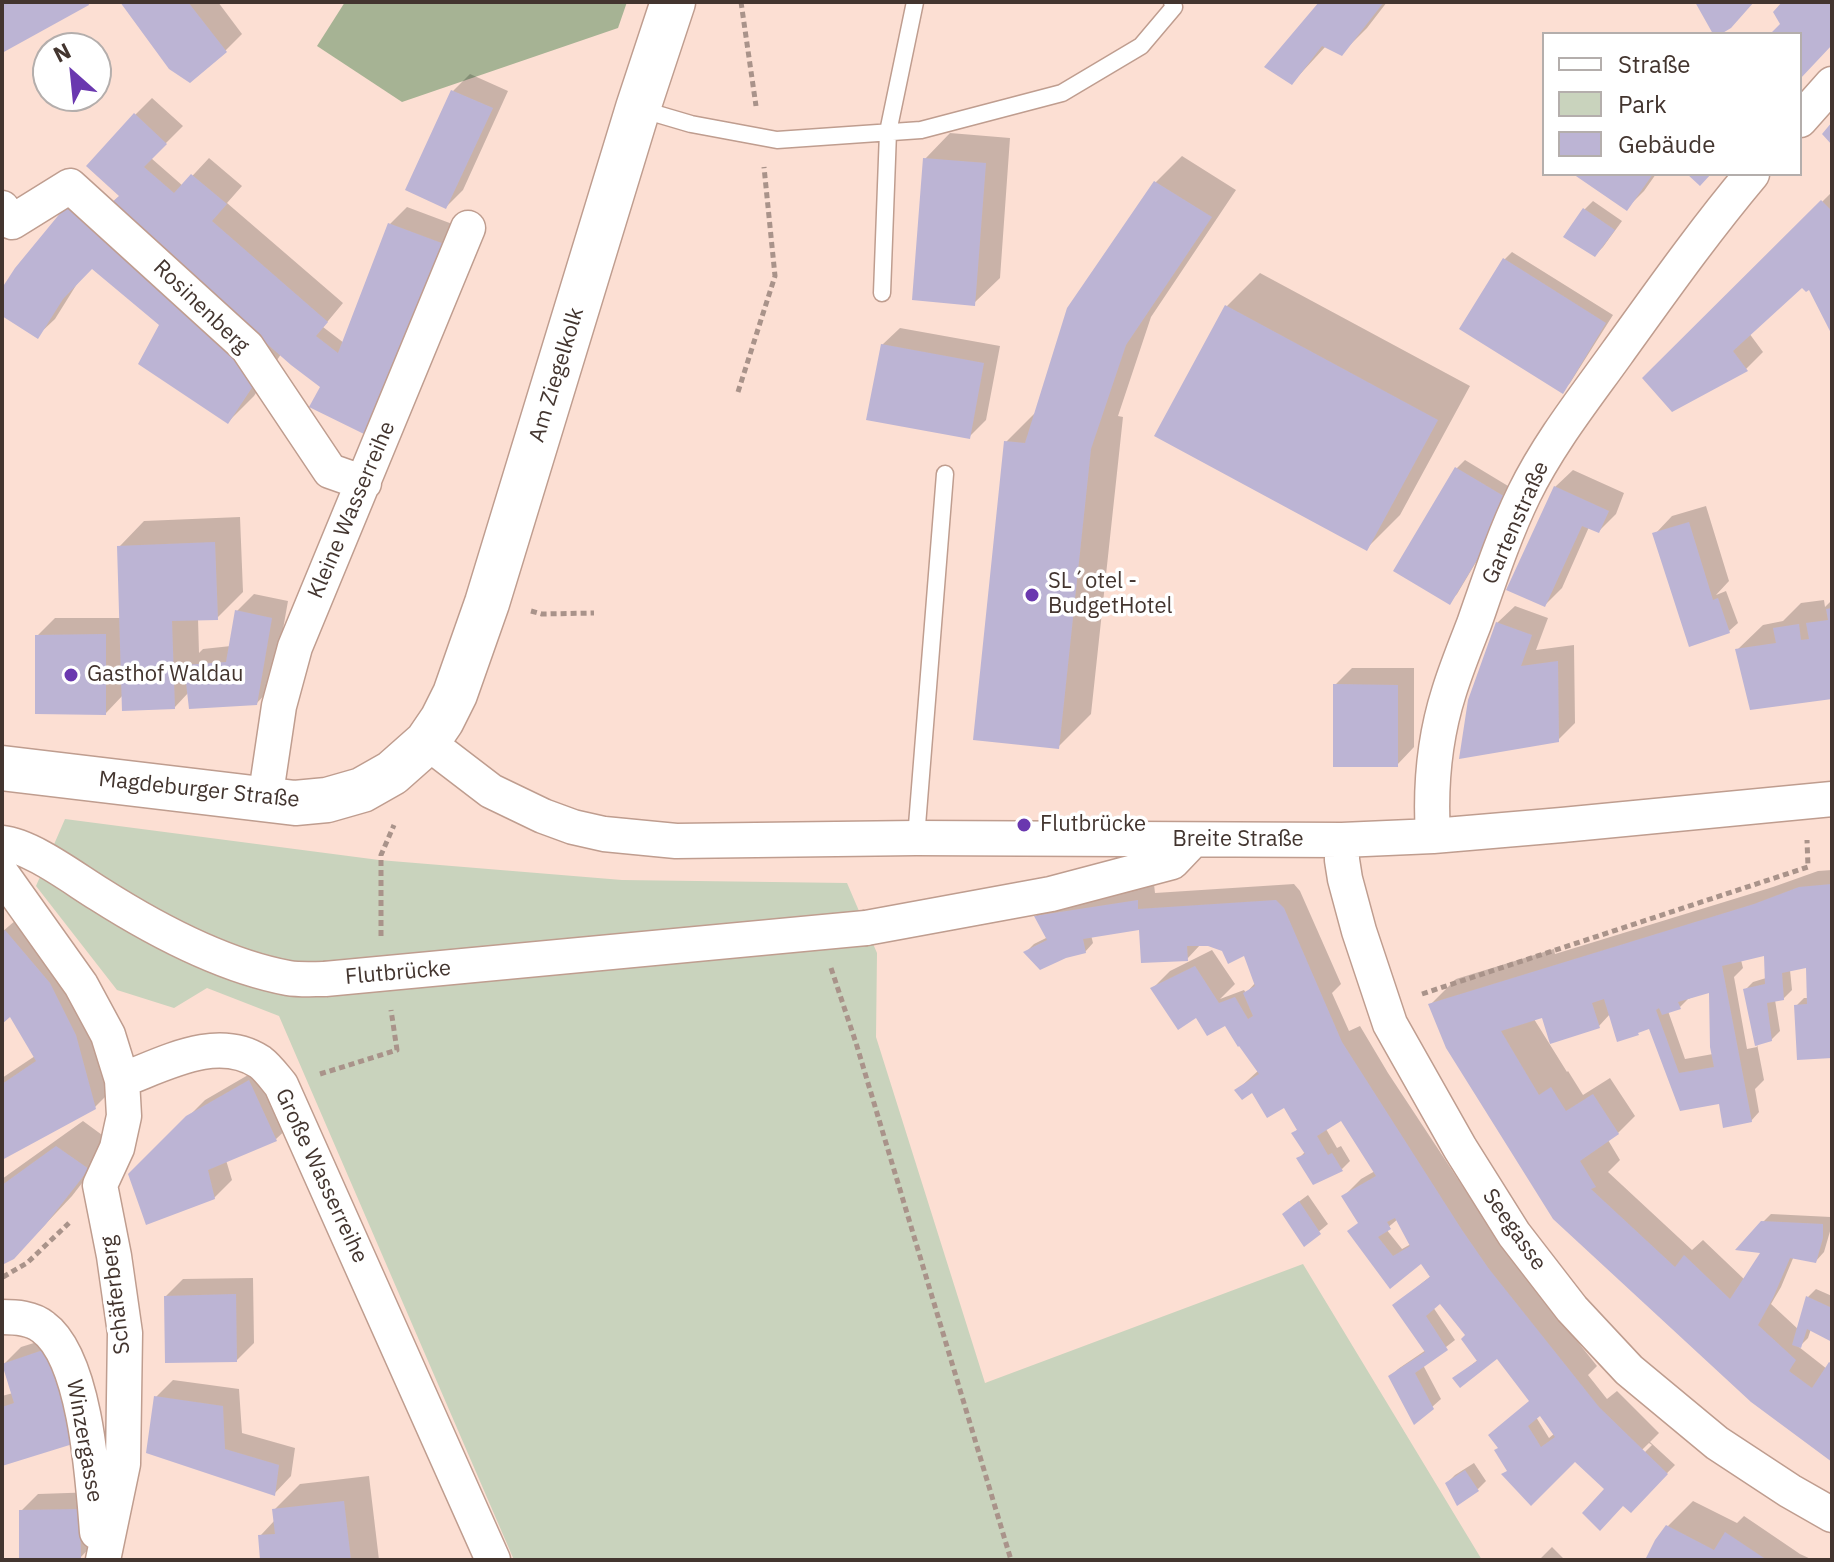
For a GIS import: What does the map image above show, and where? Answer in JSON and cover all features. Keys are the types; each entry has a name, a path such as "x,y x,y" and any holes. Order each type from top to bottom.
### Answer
{"main road":[{"name":"Am Ziegelkolk","path":"427,742 455,694 487,603 673,2"},
{"name":"Magdeburger Straße","path":"2,768 295,803 327,800 362,790 392,773 427,742"}],"street":[{"path":"1802,118 1832,84"},
{"name":"Gartenstraße","path":"1433,836 1432,774 1448,694 1524,495 1553,442 1714,220 1750,176"},
{"name":"Rosinenberg","path":"5,225 70,186 247,347 330,471 364,483"},
{"name":"Kleine Wasserreihe","path":"265,800 279,706 295,647 468,228"},
{"name":"Breite Straße","path":"427,742 491,791 515,804 573,827 604,834 676,841 916,838 1342,840 1433,836 1819,800"},
{"name":"Flutbrücke","path":"2,843 14,844 120,908 207,952 290,979 325,979 866,928 1051,894 1172,862 1193,840"},
{"name":"Seegasse","path":"1342,840 1345,879 1390,1024 1415,1072 1514,1234 1572,1309 1629,1370 1717,1443 1832,1515"},
{"path":"2,874 81,985 108,1035 122,1080 124,1116 117,1148 100,1185"},
{"name":"Große Wasserreihe","path":"122,1080 194,1053 220,1049 242,1052 263,1064 281,1085 493,1560"},
{"name":"Schäferberg","path":"100,1185 125,1333 123,1464 101,1560"},
{"name":"Winzergasse","path":"2,1317 40,1324 61,1347 73,1373 93,1476 101,1560"}],"lane":[{"path":"882,293 888,132 915,2"},
{"path":"638,108 691,124 777,140 921,130 1062,93 1141,46 1174,7 1172,2"},
{"path":"916,838 945,474"}],"path":[{"path":"741,2 757,110"},
{"path":"738,392 775,276 763,154"},
{"path":"487,603 542,614 594,613"},
{"path":"1383,1006 1808,867 1819,800"},
{"path":"383,950 381,855 399,813"},
{"path":"832,968 1011,1560"},
{"path":"281,1085 397,1050 391,1007"},
{"path":"2,1277 27,1263 54,1238 82,1210 100,1185"}],"green space":[{"path":"345,2 627,2 618,28 402,102 317,46"},
{"path":"65,819 379,860 622,880 847,883 877,953 876,1037 985,1383 1303,1264 1482,1560 514,1560 279,1016 207,988 174,1008 117,990 36,886"}],"building":[{"path":"2,2 88,2 89,5 40,32 32,32 32,36 2,53"},
{"path":"120,2 188,2 227,52 190,83 169,69"},
{"path":"1319,2 1384,2 1342,56 1322,46 1292,85 1264,67"},
{"path":"1695,2 1754,2 1731,28 1724,32 1712,32"},
{"path":"1782,2 1832,2 1832,45 1802,77 1802,32 1772,32 1780,24 1773,12"},
{"path":"451,90 493,108 446,209 405,190"},
{"path":"134,113 167,144 144,167 174,193 191,174 227,204 212,221 328,322 316,336 338,353 388,223 447,245 366,435 309,407 320,387 109,205 119,196 86,166"},
{"path":"1832,122 1832,145 1822,134"},
{"path":"923,158 986,163 975,306 912,300"},
{"path":"1576,176 1652,176 1627,211"},
{"path":"1689,176 1709,176 1700,186"},
{"path":"1154,181 1212,217 1126,345 1091,449 1059,749 973,740 1004,441 1025,443 1067,308"},
{"path":"71,200 261,374 228,424 138,364 159,325 92,269 63,299 38,339 2,316 2,288"},
{"path":"1821,200 1832,211 1832,335 1809,290 1806,292 1802,288 1733,351 1748,371 1672,412 1642,378"},
{"path":"1583,208 1615,230 1595,257 1563,237"},
{"path":"1503,258 1606,323 1563,394 1459,329"},
{"path":"1225,305 1438,420 1367,551 1154,436"},
{"path":"881,344 984,363 970,439 866,420"},
{"path":"1455,467 1512,501 1450,605 1393,571"},
{"path":"1554,486 1609,511 1599,533 1582,526 1545,607 1506,590"},
{"path":"1689,522 1713,600 1718,598 1730,633 1689,647 1652,533"},
{"path":"215,542 218,620 172,621 175,709 122,711 117,546"},
{"path":"1832,608 1832,699 1750,710 1735,649 1776,643 1773,628 1799,624 1801,640 1809,639 1806,623 1828,620 1826,609"},
{"path":"235,610 272,618 257,705 189,709 184,665 226,662"},
{"path":"1496,622 1532,635 1521,666 1558,661 1559,742 1459,759 1468,700"},
{"name":"Gasthof Waldau","path":"106,634 106,715 35,714 35,635"},
{"path":"1333,684 1398,685 1398,767 1333,767"},
{"path":"1832,884 1832,1058 1797,1060 1794,1005 1807,1004 1806,968 1782,973 1784,1000 1767,1003 1772,1041 1755,1046 1743,989 1765,984 1764,956 1722,966 1752,1122 1723,1128 1719,1104 1680,1111 1649,1029 1617,1042 1604,999 1592,1003 1600,1028 1550,1044 1542,1018 1501,1031 1539,1095 1551,1087 1566,1111 1593,1094 1619,1134 1580,1161 1596,1187 1591,1189 1675,1267 1684,1255 1730,1299 1760,1253 1735,1250 1761,1221 1823,1224 1823,1238 1816,1263 1790,1258 1758,1325 1796,1360 1789,1371 1812,1388 1829,1362 1832,1364 1832,1462 1751,1402 1553,1219 1446,1048 1428,1004 1754,904 1799,887","holes":["1709,993 1710,1047 1714,1067 1679,1073 1656,1010 1659,1008 1662,1015 1681,1009 1678,1002"]},
{"path":"1138,900 1138,909 1276,900 1284,908 1342,1042 1462,1230 1489,1269 1599,1407 1668,1474 1631,1513 1623,1506 1600,1531 1582,1513 1604,1489 1575,1462 1531,1506 1501,1474 1507,1471 1494,1450 1498,1448 1488,1435 1529,1401 1497,1359 1460,1388 1452,1378 1477,1361 1461,1339 1465,1335 1440,1304 1426,1316 1448,1350 1415,1373 1434,1409 1414,1425 1388,1376 1425,1352 1392,1305 1430,1277 1421,1264 1390,1289 1347,1231 1358,1223 1341,1196 1376,1176 1341,1121 1317,1136 1328,1155 1332,1153 1343,1171 1313,1185 1296,1158 1305,1154 1291,1133 1297,1130 1284,1108 1267,1118 1252,1093 1242,1100 1234,1090 1259,1074 1225,1026 1207,1036 1196,1018 1178,1030 1150,988 1195,966 1219,1003 1235,997 1248,1019 1253,1016 1243,993 1255,986 1244,956 1228,964 1222,951 1208,946 1187,946 1188,961 1141,963 1139,930 1083,939 1086,953 1040,970 1023,952 1047,940 1034,916","holes":["1395,1218 1410,1246 1393,1256 1378,1237 1391,1229 1387,1222","1540,1416 1555,1437 1541,1447 1528,1426"]},
{"path":"5,930 50,983 76,1035 96,1109 2,1160 2,1084 36,1061 10,1017 2,1024 2,932"},
{"path":"249,1080 277,1141 208,1170 215,1199 146,1225 128,1174 186,1116"},
{"path":"56,1146 89,1169 46,1224 14,1259 2,1265 2,1185"},
{"path":"1299,1201 1321,1234 1304,1247 1282,1214"},
{"path":"236,1294 237,1362 165,1363 164,1296"},
{"path":"1806,1296 1832,1308 1832,1342 1807,1329 1801,1348 1792,1345"},
{"path":"46,1349 76,1443 2,1466 2,1407 14,1403 2,1364"},
{"path":"154,1396 223,1406 225,1449 279,1465 275,1496 146,1453"},
{"path":"1465,1470 1479,1491 1457,1506 1445,1483"},
{"path":"344,1501 351,1560 260,1560 258,1535 275,1534 272,1509"},
{"path":"80,1509 81,1560 19,1560 19,1510"},
{"path":"1666,1525 1714,1550 1725,1532 1767,1560 1645,1560"}],"place":[{"name":"SL´otel - BudgetHotel","path":"1032,595"},
{"name":"Gasthof Waldau","path":"71,675"},
{"name":"Flutbrücke","path":"1024,825"}]}
